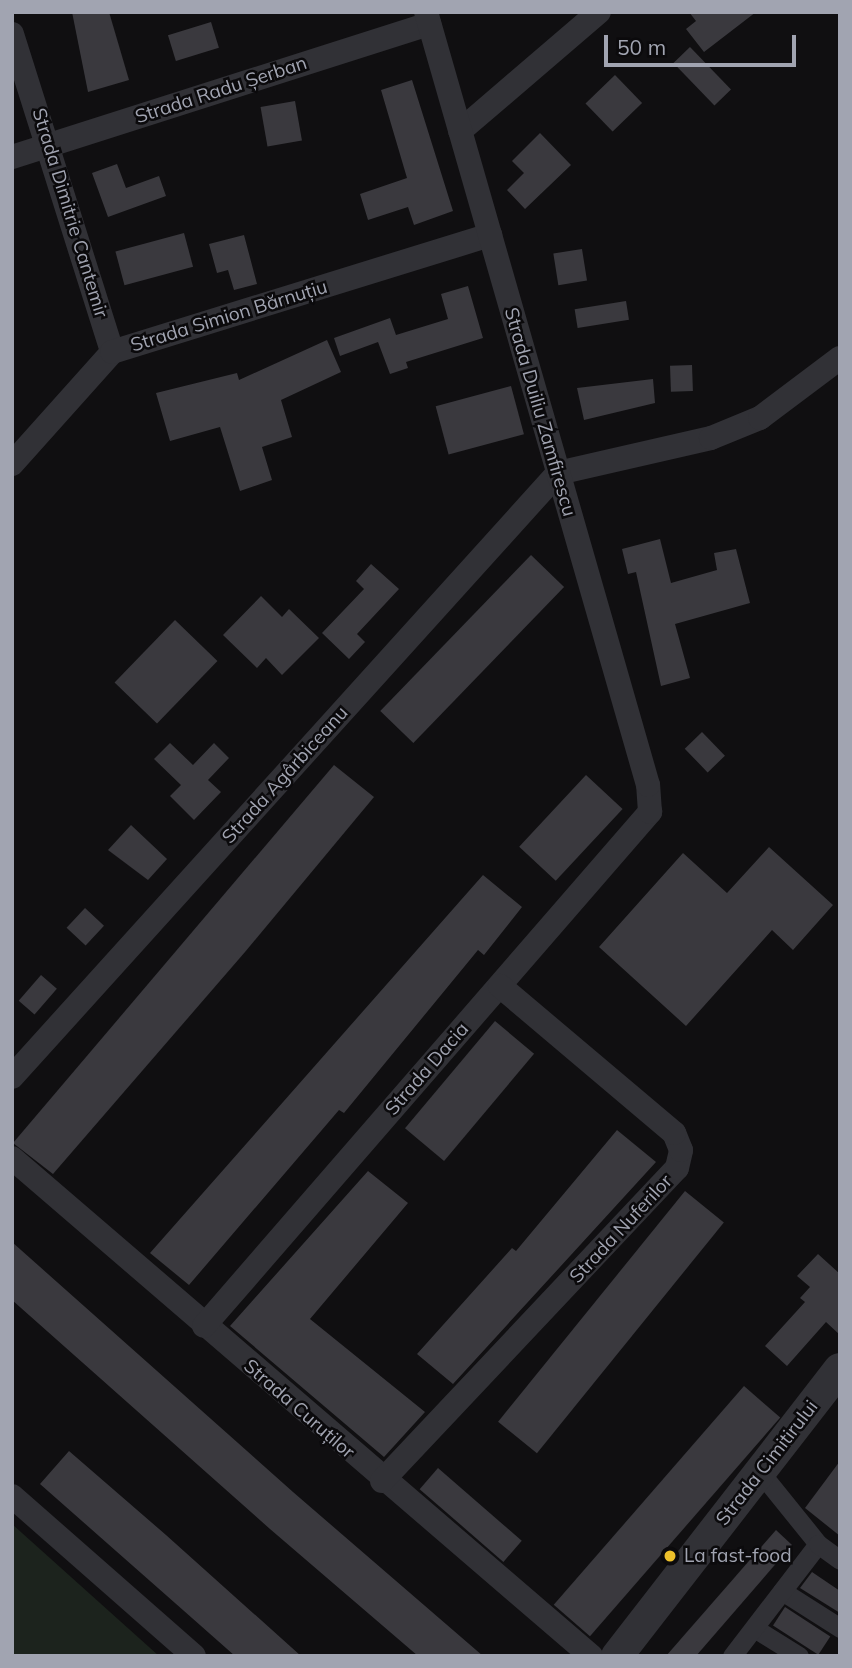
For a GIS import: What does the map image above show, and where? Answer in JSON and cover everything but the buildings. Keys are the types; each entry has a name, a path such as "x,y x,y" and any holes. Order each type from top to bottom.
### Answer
{"street":[{"path":"460,131 599,12"},
{"name":"Strada Duiliu Zamfirescu","path":"427,18 558,472 650,812"},
{"name":"Strada Radu Șerban","path":"12,157 427,18"},
{"name":"Strada Dimitrie Cantemir","path":"12,34 50,145 112,352"},
{"name":"Strada Simion Bărnuțiu","path":"12,464 112,352 489,234"},
{"path":"558,472 736,428 760,418 840,358"},
{"name":"Strada Agârbiceanu","path":"12,1077 558,472"},
{"name":"Strada Dacia","path":"204,1326 650,812"},
{"name":"Strada Nuferilor","path":"382,1481 677,1168 681,1150 674,1133 500,986"},
{"name":"Strada Curuților","path":"12,1158 382,1481 591,1656"},
{"name":"Strada Cimitirului","path":"617,1656 840,1368"},
{"path":"760,1472 818,1544 840,1560"},
{"path":"12,1496 194,1656"},
{"path":"732,1656 818,1544"},
{"path":"782,1591 840,1628"},
{"path":"754,1628 799,1656"}],"shaded area":[{"path":"12,1524 159,1656 12,1656"}],"place":[{"name":"La fast-food","path":"670,1556"}]}
